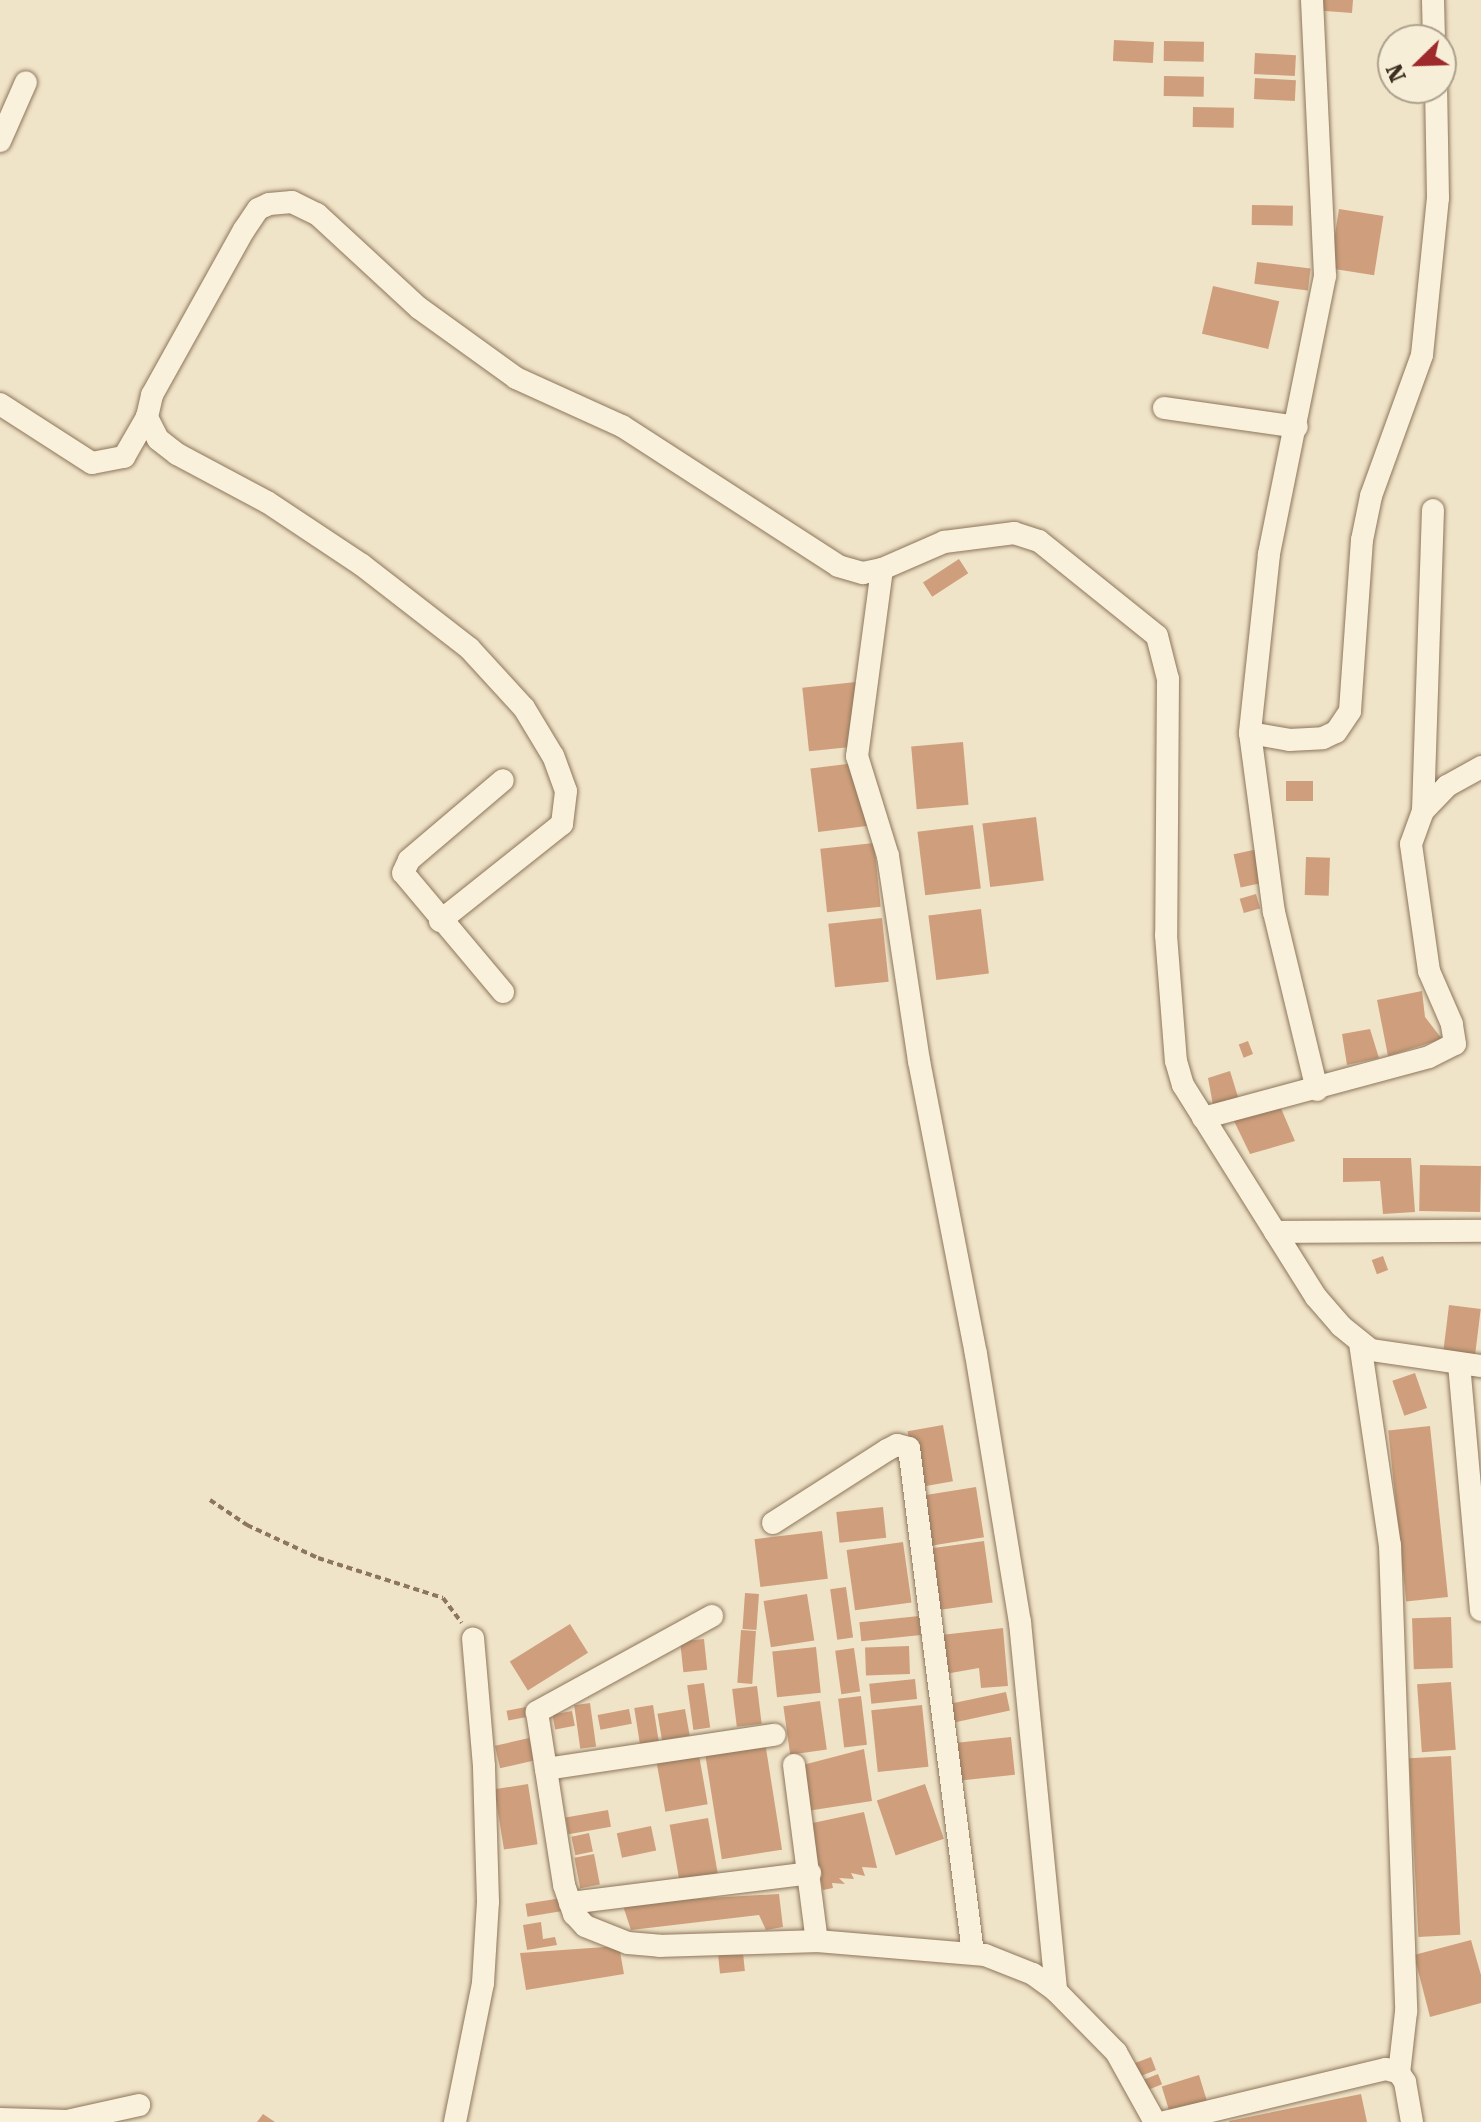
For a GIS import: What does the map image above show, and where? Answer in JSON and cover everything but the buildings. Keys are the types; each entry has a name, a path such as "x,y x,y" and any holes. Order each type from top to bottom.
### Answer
{"street":[{"path":"1312,0 1325,276 1269,554 1250,733 1274,912 1317,1090"},
{"path":"1433,0 1434,24"},
{"path":"0,141 26,82"},
{"path":"1250,733 1289,740 1323,738 1336,732 1350,711 1362,540 1371,496 1422,355 1438,198 1436,104"},
{"path":"0,404 92,463 124,457 147,417 152,395 249,221 258,209 292,202 317,214 419,308 516,378 622,426 838,566 863,573 882,569 944,542 1014,533 1039,541 1157,636 1168,679 1166,935 1176,1061 1203,1118 1316,1297 1360,1343 1371,1350 1470,1365 1481,1610"},
{"path":"1164,408 1297,427"},
{"path":"147,417 150,430 177,454 267,502 362,565 469,648 524,708 553,756 566,791 562,824 440,921"},
{"path":"1203,1118 1317,1090 1429,1057 1455,1044 1452,1024 1429,971 1411,844 1423,811 1433,510"},
{"path":"882,569 857,756 888,856 919,1061 976,1354 1020,1622 1056,1991"},
{"path":"1423,811 1447,786 1481,767"},
{"path":"503,780 405,867 406,880 503,992"},
{"path":"1275,1232 1481,1231"},
{"path":"1360,1343 1390,1545 1406,2012 1399,2073 1409,2093 1412,2122"},
{"path":"773,1523 887,1450 897,1445 909,1448 973,1953"},
{"path":"712,1616 537,1712 570,1903 585,1926 628,1943 817,1941 973,1953 1033,1974 1056,1991 1116,2052 1155,2122"},
{"path":"455,2122 483,1983 488,1902 484,1766 473,1638"},
{"path":"546,1769 774,1735"},
{"path":"794,1765 817,1941"},
{"path":"570,1903 810,1873"},
{"path":"1165,2122 1378,2070 1399,2073"},
{"path":"0,2119 67,2121 139,2105"}],"path":[{"path":"210,1500 247,1525 318,1558 443,1598 473,1638"}]}
